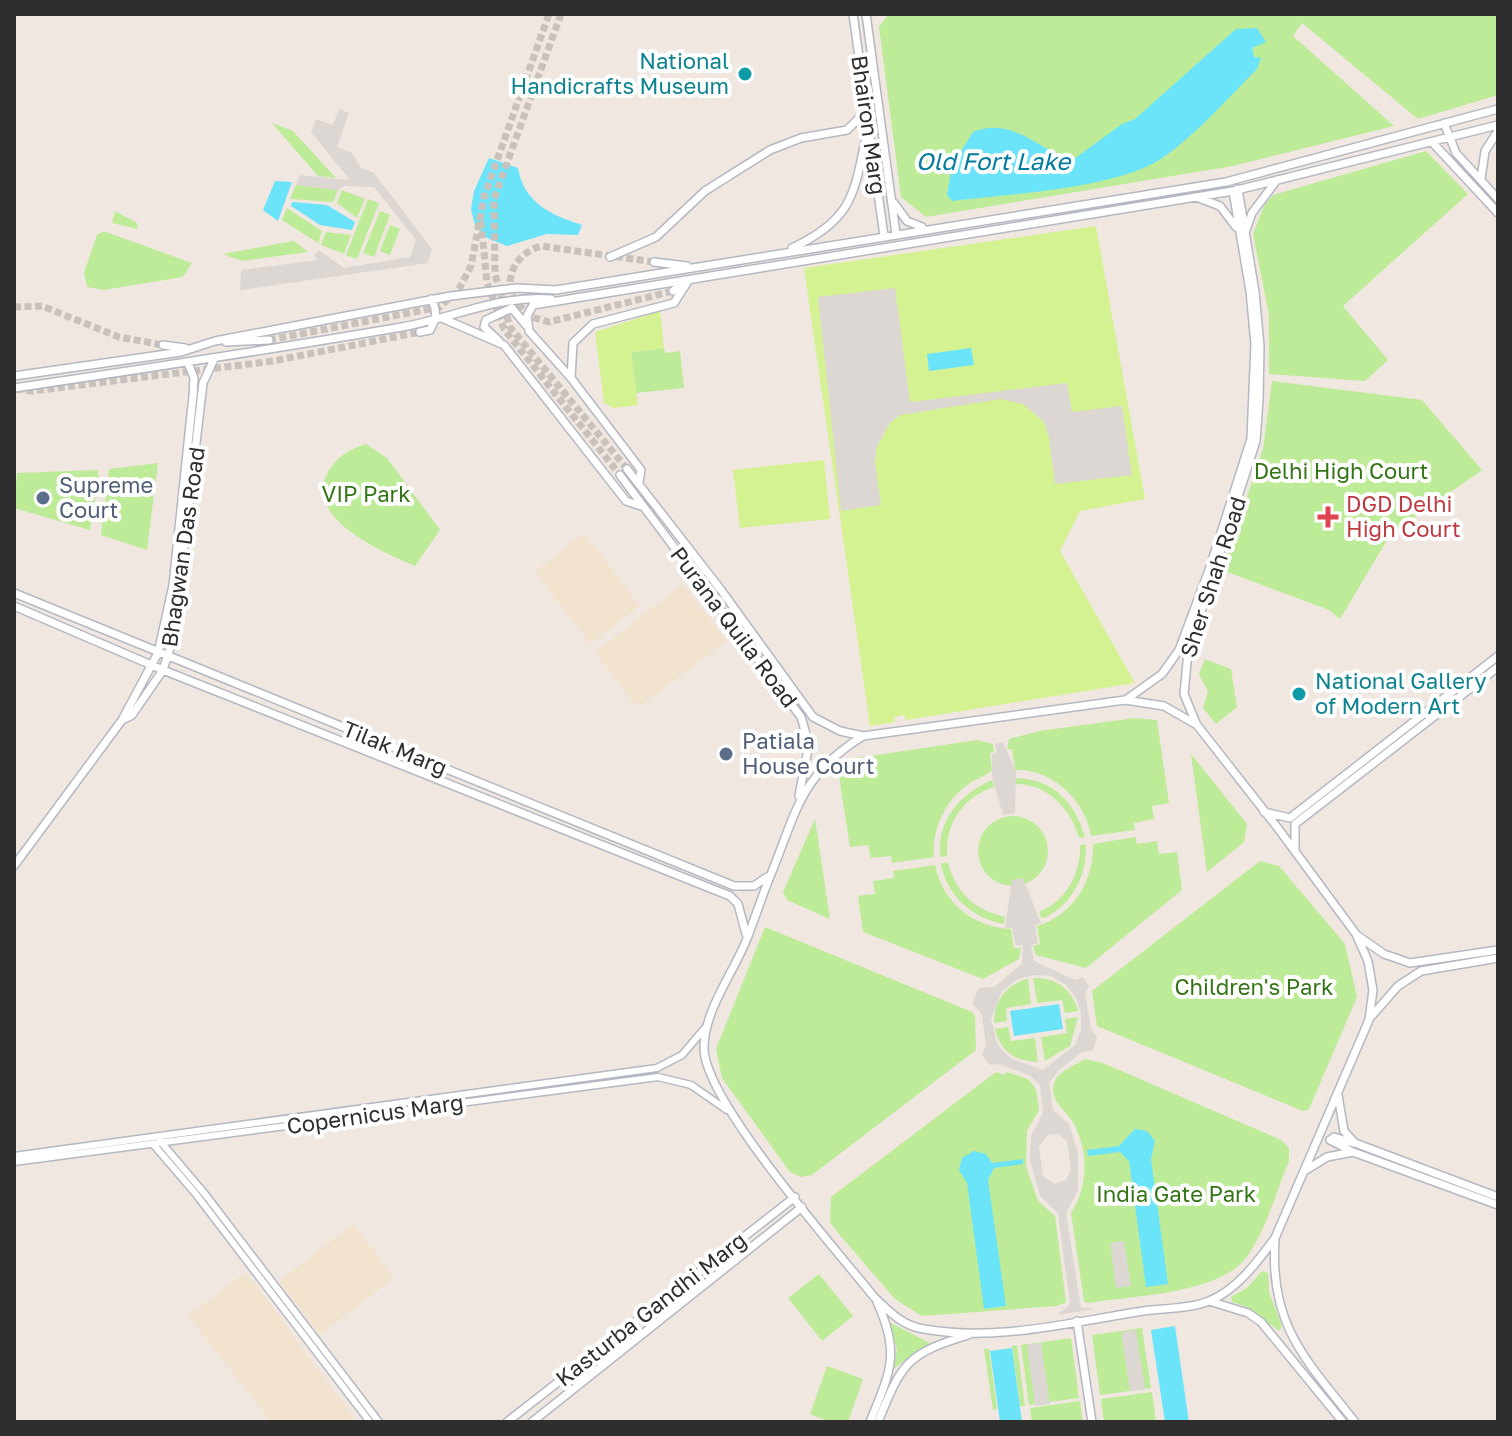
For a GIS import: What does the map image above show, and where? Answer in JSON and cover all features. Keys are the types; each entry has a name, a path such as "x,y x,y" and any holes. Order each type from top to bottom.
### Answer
{"main road":[{"name":"Bhairon Marg","path":"866,14 896,234"},
{"name":"Bhairon Marg","path":"854,15 884,236"},
{"path":"14,376 197,347 431,299 517,288 556,290 1226,182 1498,109"},
{"path":"610,257 656,237 705,191 770,150 801,138 841,132 867,110"},
{"path":"786,251 809,239 844,211 853,197 869,122"},
{"path":"1444,123 1456,153 1498,199"},
{"path":"529,331 527,316 533,305 1235,190 1498,125"},
{"path":"1428,127 1432,142 1498,213"},
{"path":"1481,181 1485,151 1498,131"},
{"path":"1243,236 1252,213 1277,180"},
{"name":"Sher Shah Road","path":"1197,725 1184,694 1188,652 1256,441 1260,346 1235,190"},
{"path":"891,197 907,221 927,228"},
{"path":"1192,197 1220,206 1243,236"},
{"name":"Sher Shah Road","path":"1125,700 1138,695 1162,674 1179,650 1209,570 1251,439 1255,344 1243,236"},
{"path":"654,262 698,267"},
{"path":"673,291 688,281"},
{"path":"571,378 573,343 580,333 593,324 674,303 688,281"},
{"path":"420,332 430,330 435,321 431,299"},
{"path":"14,388 214,359 435,321 506,299 565,300"},
{"path":"504,345 485,329 486,320 514,309 641,470 639,483"},
{"name":"Purana Quila Road","path":"444,319 504,345 626,501 643,506"},
{"path":"215,341 246,344 269,340"},
{"path":"163,345 197,347"},
{"name":"Bhagwan Das Road","path":"122,720 132,715 169,657 203,383 214,359"},
{"name":"Bhagwan Das Road","path":"14,866 122,720 158,653 173,585 190,425 194,382 188,363"},
{"path":"190,425 200,426"},
{"name":"Purana Quila Road","path":"808,735 801,717 785,694 630,489 624,472 639,483 813,717 822,723 863,736"},
{"name":"Tilak Marg","path":"14,593 734,886 754,886 773,870"},
{"name":"Tilak Marg","path":"14,606 152,666 730,896 738,904 745,922 746,941"},
{"path":"1262,812 1290,818 1498,656"},
{"path":"1296,852 1295,824 1498,667"},
{"path":"797,802 823,766 863,736 1125,700 1164,706 1197,725 1356,934 1368,961 1373,990 1369,1020 1275,1238 1251,1269 1209,1301"},
{"path":"822,723 808,735 808,753 797,802 746,941 707,1025 704,1049 707,1070 727,1110 874,1297 898,1320 922,1329 974,1333 1209,1301 1248,1313 1279,1341 1343,1422"},
{"path":"1356,934 1384,954 1410,963 1498,950"},
{"path":"1369,1020 1398,986 1421,971 1498,958"},
{"path":"1338,1093 1344,1131 1354,1147 1498,1205"},
{"path":"1320,1135 1498,1197"},
{"path":"1306,1170 1327,1157 1354,1147"},
{"name":"Kasturba Gandhi Marg","path":"507,1422 795,1197"},
{"name":"Kasturba Gandhi Marg","path":"532,1422 802,1207"},
{"path":"1275,1238 1275,1289 1294,1345 1355,1422"},
{"path":"874,1297 893,1345 891,1380 878,1422"},
{"path":"1077,1321 1092,1422"},
{"path":"870,1422 891,1380 909,1360 921,1352 974,1333"},
{"path":"1279,1341 1290,1333"}],"street":[{"name":"Copernicus Marg","path":"14,1162 657,1068 691,1047 707,1025"},
{"path":"657,1068 658,1077"},
{"name":"Copernicus Marg","path":"214,1132 658,1077 691,1085 727,1110"},
{"name":"Copernicus Marg","path":"14,1156 156,1140"},
{"path":"156,1140 370,1422"},
{"path":"156,1140 205,1194 379,1422"}],"shaded area":[{"path":"339,109 349,113 337,147 352,153 361,168 374,173 432,249 428,263 240,290 241,270 318,260 314,256 319,250 344,268 410,257 416,240 374,187 344,186 338,190 296,185 300,175 350,180 311,132 316,119 333,125"},
{"path":"895,288 910,402 1067,383 1072,412 1122,406 1132,475 1055,484 1044,422 1023,404 1001,399 900,415 890,423 877,447 875,462 881,505 841,511 818,297"},
{"path":"584,533 640,606 590,644 535,571"},
{"path":"683,584 727,641 642,705 633,703 595,652"},
{"path":"1003,742 1016,772 1015,813 1003,815 992,777 992,754 997,753 995,744"},
{"path":"1023,878 1041,923 1035,925 1038,943 1031,945 1034,961 1075,980 1083,977 1089,987 1085,993 1091,1029 1097,1038 1093,1050 1081,1053 1059,1070 1049,1083 1053,1110 1069,1124 1078,1152 1078,1190 1066,1213 1081,1307 1093,1309 1058,1315 1070,1304 1058,1213 1040,1196 1030,1160 1031,1136 1043,1113 1040,1085 1030,1076 1000,1064 990,1065 982,1055 986,1046 982,1015 972,1003 979,988 994,987 1022,964 1023,945 1016,946 1012,928 1005,928 1012,880","holes":["1034,975 1051,976 1066,985 1076,998 1081,1013 1081,1029 1075,1045 1043,1070 1012,1059 1003,1051 997,1043 991,1019 1002,991 1018,979","1059,1134 1067,1141 1071,1170 1066,1180 1055,1184 1043,1176 1039,1147 1047,1135"]},
{"path":"353,1224 394,1278 320,1335 279,1281"},
{"path":"1124,1241 1131,1286 1116,1288 1110,1243"},
{"path":"246,1272 357,1422 271,1422 188,1316"},
{"path":"1136,1330 1145,1389 1130,1391 1121,1332"},
{"path":"1041,1343 1050,1404 1035,1406 1027,1345"}],"green space":[{"path":"889,14 1498,14 1498,95 1418,119 1302,23 1293,36 1394,126 1233,166 926,217 901,197 879,27"},
{"path":"272,123 293,131 336,178 318,176"},
{"path":"1426,151 1468,194 1343,306 1388,360 1365,381 1269,374 1269,315 1253,234 1264,206 1273,195"},
{"path":"296,185 338,190 333,202 290,199"},
{"path":"342,190 365,199 357,218 337,203"},
{"path":"368,199 379,203 357,259 346,255"},
{"path":"287,208 322,231 318,243 282,220"},
{"path":"115,211 137,223 138,229 112,223"},
{"path":"380,211 390,215 374,257 363,253"},
{"path":"390,225 400,229 390,255 380,251"},
{"path":"1096,226 1145,499 1080,511 1060,551 1135,683 906,720 904,715 894,717 895,722 870,726 804,268"},
{"path":"102,232 192,263 183,277 104,290 87,287 84,273 97,235"},
{"path":"326,232 351,235 344,254 321,245"},
{"path":"294,241 308,252 242,261 223,254"},
{"path":"660,311 664,348 631,352 638,405 613,408 604,403 595,332"},
{"path":"664,348 665,353 680,351 684,388 636,393 631,352"},
{"name":"Delhi High Court","path":"1272,381 1422,400 1482,470 1390,535 1340,619 1329,610 1222,570 1263,449"},
{"name":"VIP Park","path":"366,444 387,458 440,530 415,566 350,532 326,505 323,489 328,472 344,454"},
{"path":"824,460 830,519 740,528 733,470"},
{"path":"158,463 147,550 101,535 109,469"},
{"path":"97,470 99,478 90,530 14,508 17,473"},
{"path":"1205,659 1231,669 1237,707 1216,724 1203,708 1208,692 1199,674"},
{"path":"1135,718 1157,720 1169,803 1152,806 1154,819 1134,823 1135,830 1091,836 1088,823 1075,799 1042,775 1015,770 1012,749 1007,749 1009,739 1039,731"},
{"path":"977,740 993,744 994,752 990,753 992,770 961,790 942,815 935,835 934,857 892,863 891,856 871,858 868,845 850,847 839,776 857,758"},
{"path":"1191,754 1247,824 1244,842 1207,872"},
{"path":"1016,778 1041,783 1061,795 1075,814 1085,837 1079,838 1064,808 1048,793 1016,784"},
{"path":"992,780 994,787 973,798 958,813 949,833 947,856 940,857 942,831 953,810 970,793"},
{"path":"1006,816 1020,816 1033,821 1043,831 1048,851 1043,871 1033,881 1020,886 1006,886 993,881 983,871 978,858 978,844 983,831 993,821"},
{"path":"815,819 830,919 787,900 783,892"},
{"path":"1136,837 1137,844 1157,841 1159,854 1177,852 1182,890 1086,968 1036,955 1033,946 1040,944 1037,926 1062,914 1079,894 1090,870 1093,844"},
{"path":"1086,844 1084,867 1076,889 1062,906 1042,919 1039,912 1057,901 1070,885 1078,866 1080,845"},
{"name":"Children's Park","path":"1260,861 1279,866 1345,944 1357,997 1309,1109 1303,1111 1097,1026 1092,991"},
{"path":"948,862 961,891 984,910 1005,917 1004,924 982,917 963,904 944,876 941,864"},
{"path":"935,865 945,891 962,910 984,924 1011,929 1014,948 1021,948 1019,959 983,979 863,932 858,896 875,894 873,881 894,878 893,871"},
{"path":"765,927 972,1012 975,1016 976,1050 812,1175 801,1177 790,1172 722,1078 716,1049"},
{"path":"1033,978 1062,986 1072,996 1078,1011 1065,1013 1062,1000 1037,1003"},
{"path":"1028,979 1031,1004 1006,1008 1007,1021 994,1023 996,1008 1003,995 1013,985"},
{"path":"1078,1017 1070,1046 1045,1061 1041,1037 1067,1033 1065,1019"},
{"path":"1008,1027 1011,1041 1035,1038 1038,1062 1023,1060 1005,1049 995,1029"},
{"name":"India Gate Park","path":"1085,1059 1103,1063 1281,1140 1289,1148 1289,1161 1265,1224 1246,1258 1233,1270 1216,1279 1172,1291 1084,1301 1071,1213 1081,1192 1084,1158 1079,1135 1056,1100 1053,1088 1060,1074"},
{"path":"996,1072 1028,1079 1036,1089 1039,1110 1027,1131 1026,1166 1038,1201 1055,1216 1066,1302 1057,1306 922,1316 895,1299 839,1234 830,1222 831,1197"},
{"path":"1262,1271 1268,1273 1269,1292 1282,1326 1279,1331 1247,1307 1232,1302 1231,1297 1247,1288"},
{"path":"819,1274 853,1316 822,1341 788,1298"},
{"path":"889,1322 930,1343 893,1369 897,1350"},
{"path":"1142,1328 1151,1388 1100,1395 1092,1335"},
{"path":"1071,1338 1079,1398 1029,1405 1021,1345"},
{"path":"1017,1345 1025,1406 1020,1406 1012,1346"},
{"path":"984,1349 989,1349 997,1409 993,1410"},
{"path":"827,1366 863,1379 848,1422 831,1422 810,1414"},
{"path":"1152,1392 1156,1422 1104,1422 1101,1399"},
{"path":"1080,1401 1083,1422 1032,1422 1030,1408"}],"water":[{"name":"Old Fort Lake","path":"1257,28 1266,42 1252,48 1254,57 1261,58 1257,69 1189,137 1160,160 1125,175 1051,190 952,201 947,195 952,166 973,132 1002,128 1074,159 1122,124 1135,119 1236,29"},
{"path":"489,158 518,168 521,180 533,199 550,212 582,225 578,235 547,234 507,246 487,238 475,225 471,209 474,191"},
{"path":"275,181 292,182 278,221 263,210"},
{"path":"292,202 327,205 355,222 352,230 320,225 291,206"},
{"path":"971,348 974,365 929,371 927,354"},
{"path":"1059,1004 1063,1029 1014,1036 1010,1011"},
{"path":"1135,1129 1147,1131 1155,1141 1151,1159 1168,1284 1146,1287 1129,1161 1120,1152 1088,1156 1087,1150 1119,1146"},
{"path":"974,1151 986,1154 992,1163 1023,1159 1023,1164 994,1168 988,1180 1006,1306 984,1309 967,1183 959,1170 962,1158"},
{"path":"1175,1326 1189,1422 1165,1422 1151,1330"},
{"path":"1012,1348 1022,1422 1000,1422 990,1351"}],"tunnel":[{"path":"269,340 440,307 459,289 471,266 484,197 549,14"},
{"path":"561,14 494,199 495,274 510,327 627,469"},
{"path":"481,221 487,283 504,329 620,475"},
{"path":"654,262 541,246 526,253 516,264 511,278 511,294 528,316 549,322 673,291"},
{"path":"14,307 42,306 119,337 163,345"},
{"path":"16,389 33,391 273,361 420,332"}],"place":[{"name":"National Handicrafts Museum","path":"745,74"},
{"name":"Supreme Court","path":"43,498"},
{"name":"DGD Delhi High Court","path":"1328,517"},
{"name":"National Gallery of Modern Art","path":"1299,694"},
{"name":"Patiala House Court","path":"726,754"}]}
